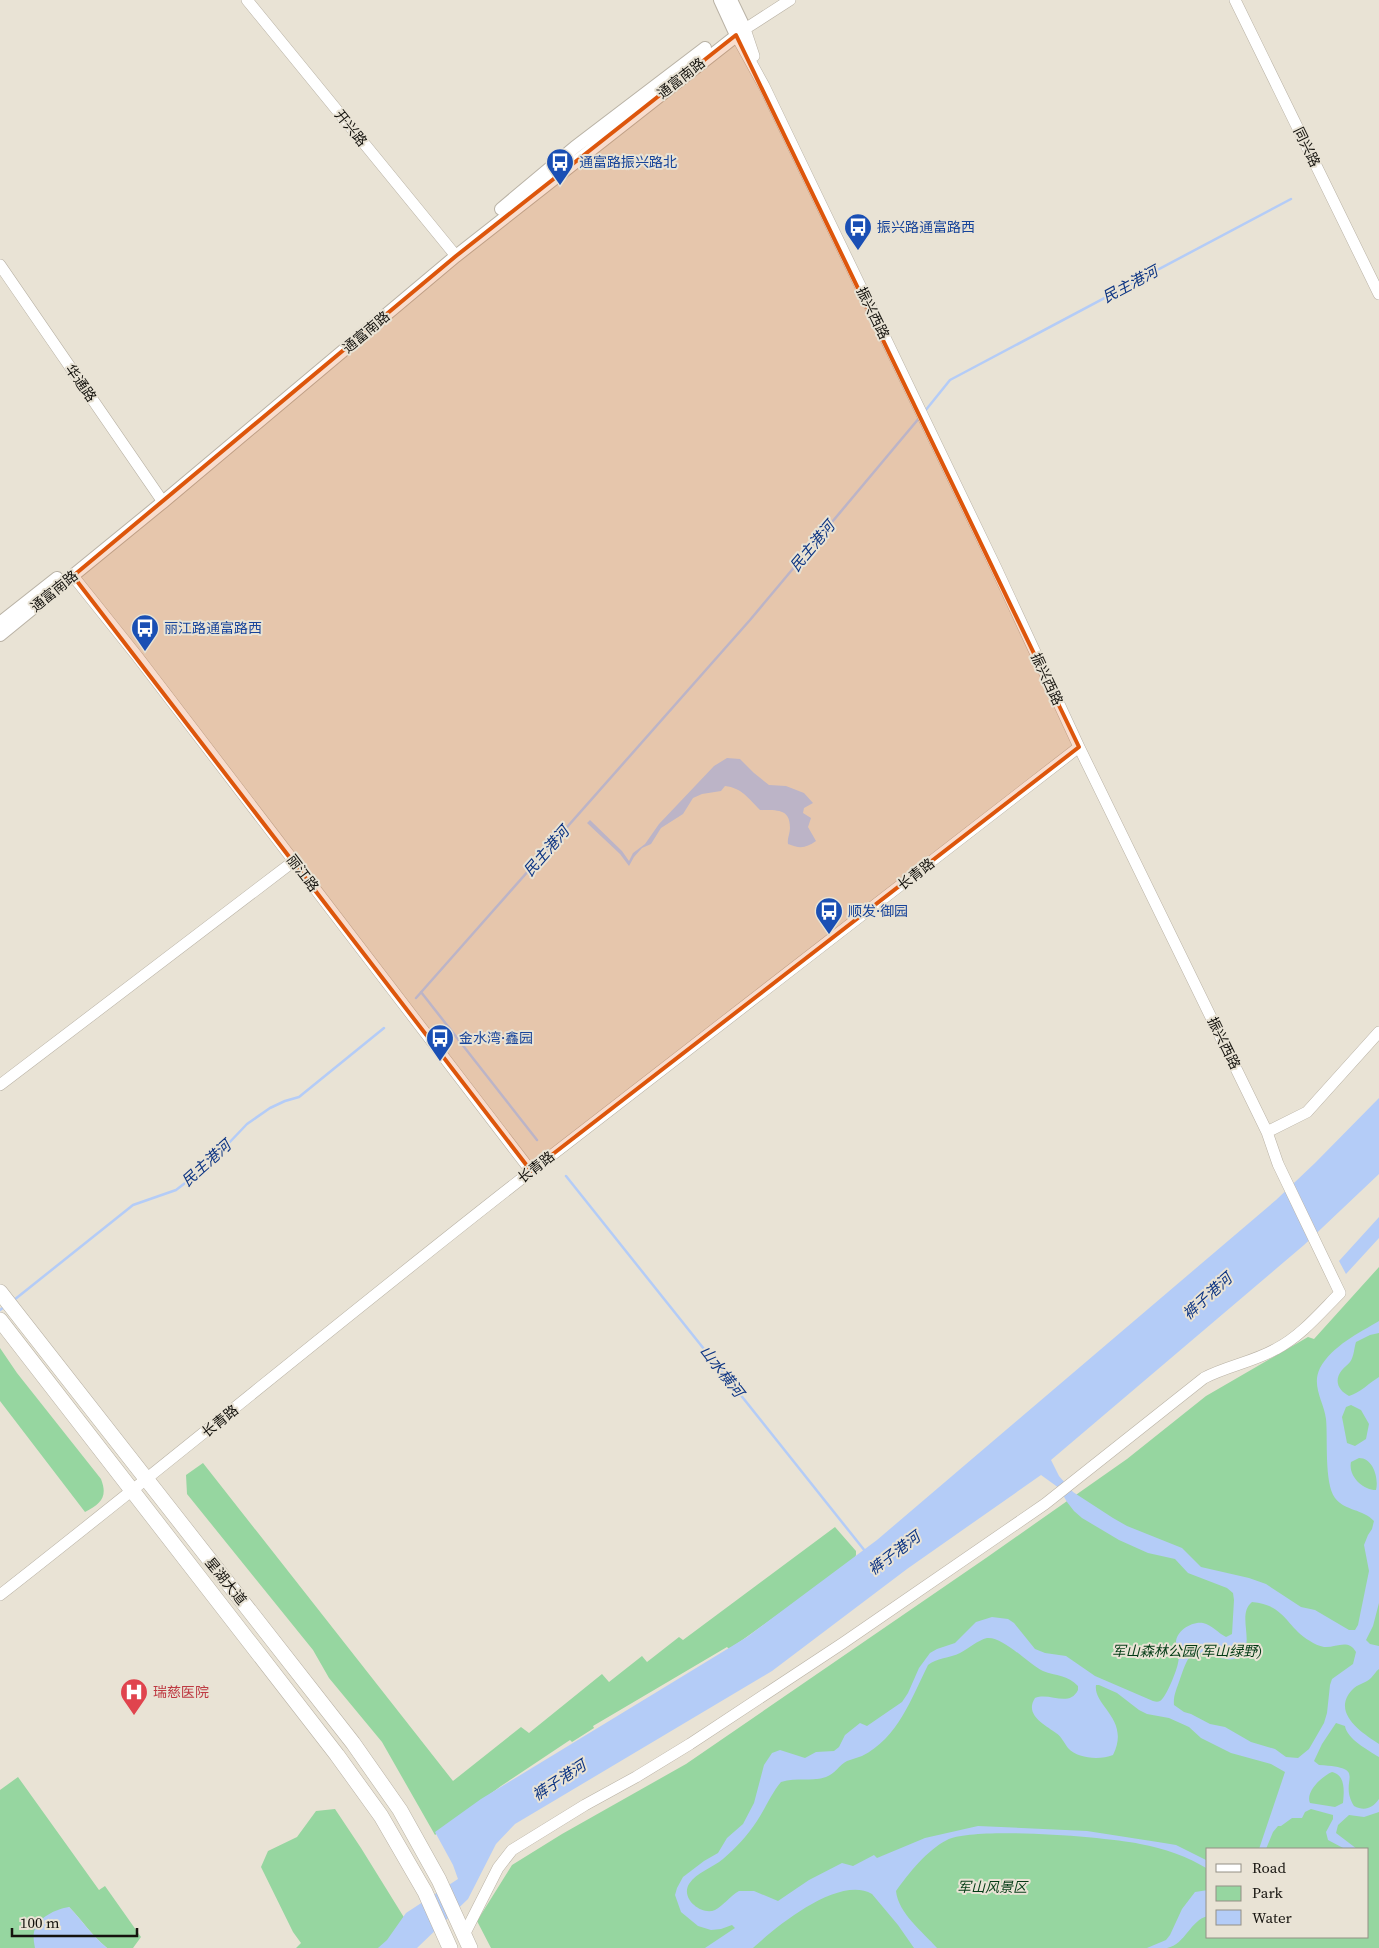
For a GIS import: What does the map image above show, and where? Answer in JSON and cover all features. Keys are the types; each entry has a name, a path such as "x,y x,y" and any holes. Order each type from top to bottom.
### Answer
{"main road":[{"path":"720,0 739,28"},
{"path":"731,0 739,28"},
{"name":"通富南路","path":"0,635 73,576 161,498 454,253 575,147 739,28"},
{"name":"通富南路","path":"0,623 161,498"},
{"name":"星湖大道","path":"0,1292 354,1743 400,1810 439,1880 467,1942"},
{"name":"星湖大道","path":"0,1320 337,1755 381,1816 425,1892 450,1948"}],"street":[{"name":"开兴路","path":"247,0 454,253"},
{"name":"通富南路","path":"739,28 789,0"},
{"name":"同兴路","path":"1235,0 1379,294"},
{"name":"振兴西路","path":"467,1942 498,1868 512,1850 690,1744 844,1643 1069,1486 1204,1378 1219,1370 1277,1349 1300,1333 1340,1293 1278,1164 1268,1132 1079,747 996,568 764,86 739,28"},
{"name":"华通路","path":"0,265 161,498"},
{"name":"丽江路","path":"73,576 137,656 531,1171"},
{"name":"长青路","path":"0,1595 133,1491 531,1171 1079,747"},
{"path":"0,1085 294,861"},
{"path":"1268,1132 1307,1112 1379,1032"}],"highlighted area":[{"path":"736,35 1079,747 531,1171 73,576 456,256"}],"green space":[{"name":"军山森林公园(军山绿野)","path":"1379,1267 1379,1948 491,1948 477,1921 512,1865 562,1834 686,1764 1127,1459 1206,1396 1308,1337 1314,1339"},
{"path":"0,1348 17,1373 101,1479 104,1491 102,1499 91,1509 85,1512 0,1401"},
{"path":"203,1463 453,1781 521,1727 529,1733 602,1674 609,1682 642,1656 647,1662 679,1637 683,1640 835,1527 856,1551 856,1555 854,1560 729,1649 727,1647 593,1726 594,1728 572,1742 570,1740 501,1786 435,1835 382,1742 329,1678 313,1650 187,1494 186,1475"},
{"path":"18,1777 99,1890 105,1886 141,1937 133,1948 107,1948 69,1907 35,1931 35,1948 0,1948 0,1790"},
{"path":"335,1809 405,1919 387,1948 296,1948 301,1943 293,1932 261,1867 268,1851 297,1837 316,1811"}],"water":[{"path":"727,758 740,759 769,785 786,786 804,793 813,803 804,808 803,813 811,818 808,827 816,841 803,847 788,844 790,828 787,816 784,813 760,810 740,791 725,786 721,791 702,794 693,798 683,814 661,828 651,844 642,848 629,866 620,854 587,823 590,820 622,851 629,861 633,853 645,844 659,824 714,766"},
{"name":"裤子港河","path":"1379,1098 1379,1174 1304,1245 1051,1460 1059,1476 1073,1492 1127,1526 1182,1548 1201,1567 1249,1578 1266,1584 1301,1607 1315,1610 1349,1630 1355,1630 1358,1625 1369,1571 1364,1545 1374,1521 1365,1514 1339,1502 1332,1491 1328,1471 1326,1419 1317,1388 1317,1381 1320,1368 1331,1353 1346,1341 1379,1321 1379,1333 1356,1342 1351,1360 1339,1374 1338,1385 1349,1396 1379,1377 1379,1603 1373,1626 1366,1640 1370,1644 1379,1646 1379,1669 1369,1680 1352,1690 1346,1698 1345,1707 1351,1722 1379,1744 1379,1757 1354,1740 1345,1726 1336,1723 1322,1744 1314,1761 1319,1765 1344,1769 1348,1772 1350,1776 1350,1797 1354,1806 1368,1808 1379,1799 1379,1812 1364,1817 1349,1815 1338,1825 1336,1833 1356,1848 1343,1848 1328,1840 1326,1832 1333,1819 1333,1815 1311,1809 1305,1812 1302,1818 1292,1818 1278,1826 1273,1832 1266,1848 1259,1848 1285,1772 1271,1764 1231,1753 1201,1738 1189,1727 1169,1718 1147,1714 1117,1693 1099,1685 1096,1685 1097,1693 1115,1723 1118,1732 1113,1755 1102,1758 1089,1758 1072,1752 1058,1735 1037,1719 1032,1710 1032,1704 1035,1698 1041,1697 1070,1698 1078,1690 1078,1686 1066,1678 1043,1671 1000,1641 987,1638 960,1653 928,1665 902,1716 885,1739 874,1748 862,1756 847,1761 826,1777 781,1782 757,1821 741,1842 723,1859 696,1876 689,1884 687,1895 694,1905 704,1911 715,1910 739,1891 754,1891 778,1901 809,1880 842,1863 853,1866 874,1855 877,1858 925,1838 978,1826 1087,1831 1176,1845 1206,1860 1206,1868 1167,1851 1123,1841 1011,1833 962,1836 947,1840 932,1850 896,1891 901,1907 906,1914 937,1948 914,1948 872,1894 858,1890 843,1891 809,1906 792,1916 753,1948 705,1948 735,1928 732,1925 711,1930 698,1926 681,1912 675,1895 677,1888 683,1877 718,1853 727,1838 743,1824 754,1803 764,1765 772,1753 780,1750 805,1758 816,1752 834,1751 839,1747 845,1735 860,1723 867,1726 902,1702 919,1668 930,1653 955,1643 976,1622 992,1617 1008,1619 1014,1623 1035,1649 1045,1653 1066,1656 1095,1676 1157,1702 1165,1695 1176,1671 1179,1658 1176,1639 1181,1631 1189,1625 1203,1623 1226,1637 1232,1634 1234,1600 1233,1593 1227,1588 1188,1573 1175,1559 1148,1553 1119,1540 1082,1518 1067,1502 1059,1488 1041,1475 907,1569 772,1671 515,1824 496,1844 468,1899 417,1948 378,1948 387,1940 406,1913 458,1879 453,1865 435,1832 481,1799 747,1637 877,1540 1276,1200","holes":["1351,1405 1361,1410 1369,1424 1366,1439 1355,1446 1347,1443 1342,1417 1346,1407","1359,1458 1368,1461 1374,1470 1377,1480 1376,1490 1366,1488 1354,1477 1351,1462","1252,1602 1272,1607 1313,1643 1324,1647 1349,1645 1356,1652 1353,1664 1332,1679 1324,1723 1309,1749 1298,1758 1286,1757 1275,1749 1251,1742 1225,1727 1210,1724 1184,1712 1174,1705 1174,1698 1183,1670 1192,1655 1199,1653 1227,1659 1234,1659 1240,1656 1246,1644 1245,1621 1248,1608","1332,1772 1337,1774 1342,1780 1344,1789 1343,1803 1335,1807 1310,1803 1309,1799 1312,1789 1319,1781"]},
{"path":"1379,1217 1379,1238 1346,1274 1339,1261"},
{"path":"1206,1890 1206,1917 1197,1922 1173,1946 1167,1948 1147,1948 1166,1940 1182,1909 1195,1892"},
{"path":"69,1907 107,1948 35,1948 34,1934 39,1922 53,1912"}],"waterway":[{"name":"民主港河","path":"925,411 950,380 1291,199"},
{"name":"民主港河","path":"416,998 750,620 920,417"},
{"name":"山水横河","path":"421,992 537,1140"},
{"name":"民主港河","path":"14,1300 133,1205 176,1190 206,1167 247,1124 270,1108 299,1097 384,1028"},
{"name":"山水横河","path":"566,1176 865,1551"},
{"name":"民主港河","path":"0,1310 5,1306"}],"place":[{"name":"通富路振兴路北","path":"560,186"},
{"name":"振兴路通富路西","path":"858,251"},
{"name":"丽江路通富路西","path":"145,652"},
{"name":"顺发·御园","path":"829,935"},
{"name":"金水湾·鑫园","path":"440,1062"},
{"name":"瑞慈医院","path":"134,1716"}],"park label":[{"name":"军山风景区","path":"992,1887"}]}
